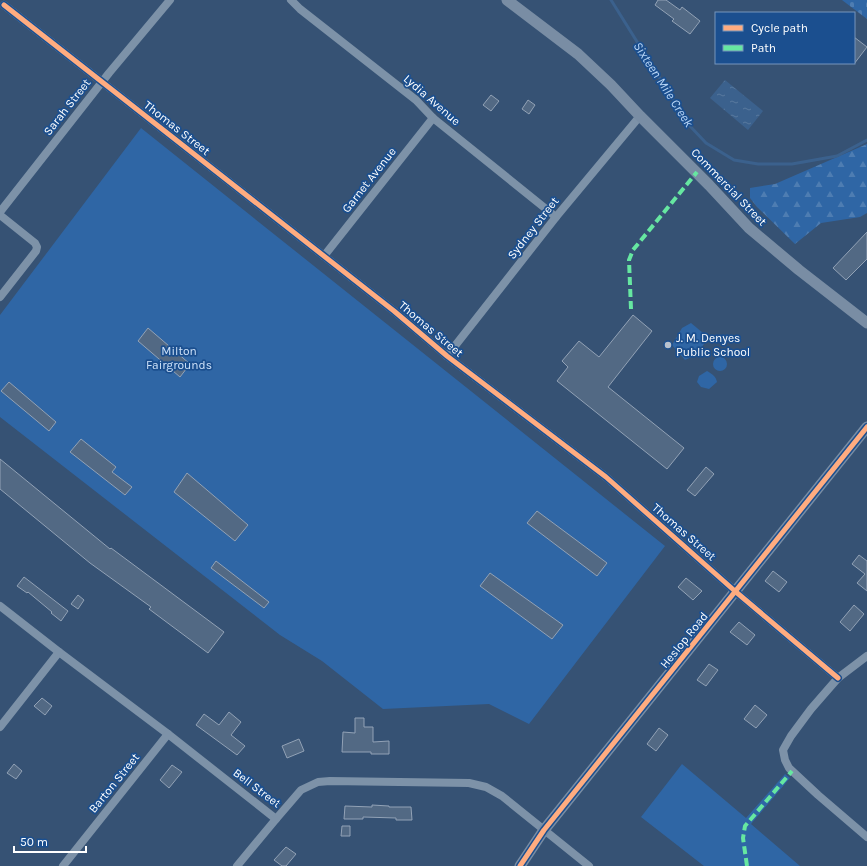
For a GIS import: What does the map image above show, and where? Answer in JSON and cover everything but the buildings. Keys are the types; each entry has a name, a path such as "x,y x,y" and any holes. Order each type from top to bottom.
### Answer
{"street":[{"name":"Sarah Street","path":"0,212 170,0"},
{"name":"Lydia Avenue","path":"291,0 300,9 416,100 433,118 556,218"},
{"name":"Commercial Street","path":"507,0 578,54 611,85 755,233 799,270 867,323"},
{"name":"Thomas Street","path":"4,5 394,311 447,356 606,477 736,592 838,678"},
{"name":"Sydney Street","path":"447,356 556,218 640,116"},
{"name":"Garnet Avenue","path":"324,256 433,118"},
{"path":"0,215 32,240 37,247 36,251 0,297"},
{"name":"Heslop Road","path":"520,866 544,830 867,428"},
{"name":"Bell Street","path":"0,606 276,818 301,790 318,782 469,783 486,787 502,796 589,866"},
{"path":"0,727 58,652"},
{"path":"867,656 838,678 811,709 791,736 783,750 785,760 789,768 867,837"},
{"name":"Barton Street","path":"63,866 168,734"},
{"path":"237,866 276,818"}],"green space":[{"path":"842,0 867,0 867,19"},
{"name":"Milton Fairgrounds","path":"141,128 665,546 529,724 489,704 383,709 322,661 280,635 0,417 0,315"},
{"path":"867,144 867,213 860,217 821,223 795,244 757,207 750,198 750,188 775,184"},
{"path":"691,323 703,333 704,344 696,355 685,360 672,345 682,328"},
{"path":"717,357 723,357 727,361 727,367 723,371 717,371 713,367 713,361"},
{"path":"707,371 715,377 717,382 709,389 701,387 697,382 699,376"},
{"path":"682,764 746,818 785,774 790,778 751,824 800,866 704,866 641,817"}],"water":[{"path":"725,80 763,111 748,130 710,98"}],"waterway":[{"name":"Sixteen Mile Creek","path":"611,0 689,125 706,143 734,160 758,164 792,164 837,156 867,140"}],"marked path":[{"path":"631,309 629,260 633,250 697,172"},
{"path":"747,866 743,838 745,826 792,771"}],"cycle path":[{"path":"4,5 394,311 447,356 606,477 736,592 838,678"},
{"path":"520,866 544,830 867,427"}],"place":[{"name":"J. M. Denyes Public School","path":"668,345"}]}
